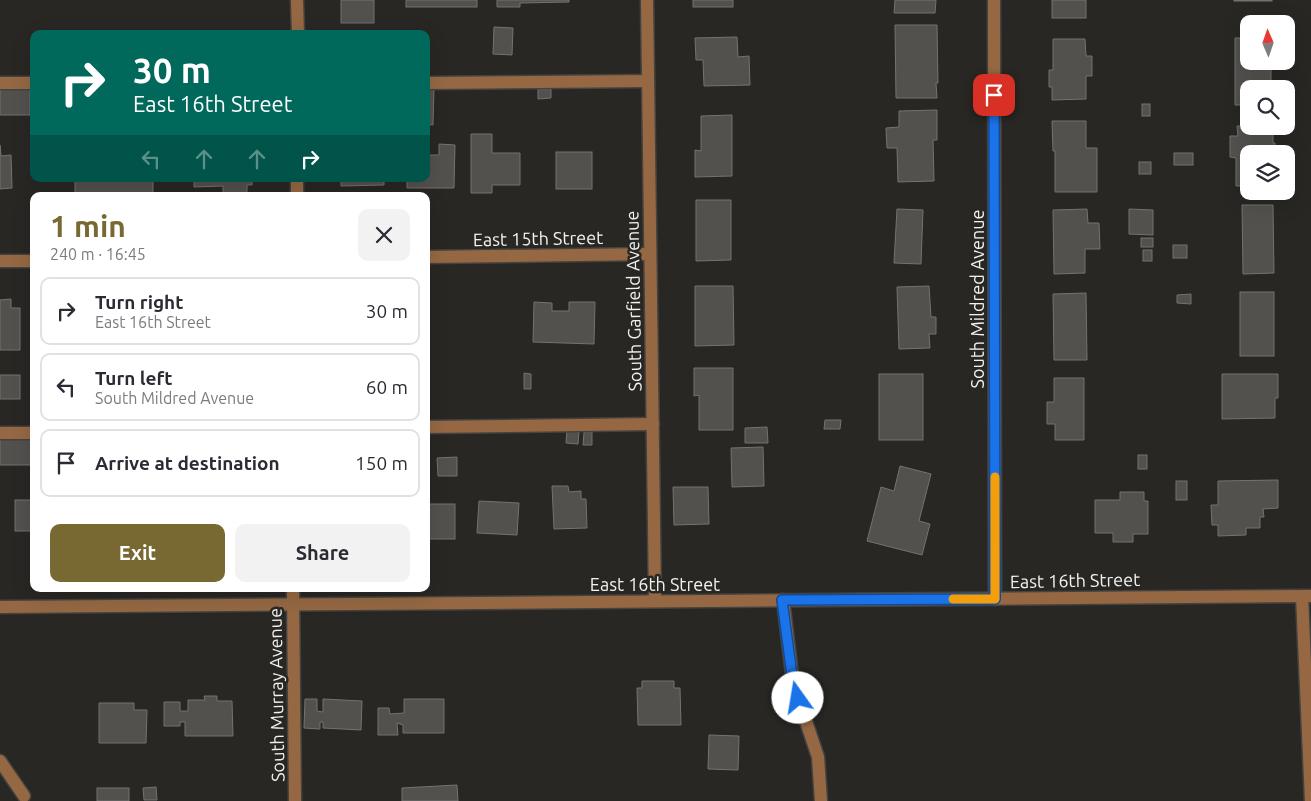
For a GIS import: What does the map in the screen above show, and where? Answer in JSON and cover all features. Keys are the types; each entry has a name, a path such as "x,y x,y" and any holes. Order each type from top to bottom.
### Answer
{"street":[{"path":"298,0 298,30"},
{"name":"South Garfield Avenue","path":"647,0 655,601"},
{"name":"South Mildred Avenue","path":"994,0 995,599"},
{"path":"430,82 648,81"},
{"path":"0,83 30,83"},
{"name":"East 15th Street","path":"430,257 650,254"},
{"path":"0,261 30,261"},
{"path":"430,427 653,424"},
{"path":"0,433 30,433"},
{"name":"South Murray Avenue","path":"293,592 295,801"},
{"path":"1307,596 1311,801"},
{"name":"East 16th Street","path":"0,607 1307,596"},
{"path":"782,600 793,683 818,757 821,801"},
{"path":"0,761 24,796"}],"building":[{"path":"341,0 374,0 374,23 341,23"},
{"path":"406,0 477,0 477,7 406,7"},
{"path":"497,0 569,0 569,2 520,3 520,7 497,7"},
{"path":"693,0 733,0 733,7 693,7"},
{"path":"895,0 936,0 935,13 894,13"},
{"path":"1052,0 1086,0 1086,18 1052,18"},
{"path":"1272,0 1272,1 1234,1"},
{"path":"895,25 937,25 937,98 896,98"},
{"path":"494,27 513,28 512,55 493,54"},
{"path":"737,37 738,57 749,56 750,85 704,86 703,60 696,60 695,38"},
{"path":"1235,38 1240,38 1240,70 1271,70 1271,80 1240,80 1240,105 1235,105"},
{"path":"1053,39 1085,39 1086,56 1092,56 1092,76 1086,76 1086,99 1052,100 1052,87 1049,87 1049,70 1053,70"},
{"path":"0,85 30,85 30,115 0,115"},
{"path":"430,89 434,89 433,125 430,125"},
{"path":"538,89 551,89 551,98 538,99"},
{"path":"1142,104 1150,104 1150,116 1142,116"},
{"path":"937,110 937,140 933,140 934,181 898,182 897,148 887,148 886,128 899,127 899,111"},
{"path":"732,115 732,176 695,177 695,150 701,151 701,116"},
{"path":"1052,121 1086,121 1086,148 1097,148 1097,192 1055,192 1055,151 1053,151"},
{"path":"1237,126 1240,126 1240,135 1273,135 1273,143 1275,145 1240,145 1240,186 1236,186 1236,158 1230,157 1230,136 1238,136"},
{"path":"471,134 492,134 492,153 520,153 520,185 492,185 492,193 471,193"},
{"path":"439,144 455,145 454,188 407,188 407,182 430,182 430,155 439,155"},
{"path":"0,145 1,156 11,155 12,188 0,189"},
{"path":"556,152 592,152 592,189 556,189"},
{"path":"1174,153 1193,153 1193,165 1174,165"},
{"path":"1139,162 1151,162 1151,174 1139,174"},
{"path":"75,182 153,182 153,192 75,192"},
{"path":"194,182 252,182 252,185 247,185 247,192 223,192 223,186 194,187"},
{"path":"341,182 384,182 384,185 341,186"},
{"path":"696,200 731,200 731,260 696,261"},
{"path":"1242,205 1273,205 1274,273 1243,274"},
{"path":"897,209 923,210 921,264 894,263"},
{"path":"1087,209 1088,223 1099,223 1100,249 1085,249 1085,273 1054,274 1053,210"},
{"path":"1129,209 1153,210 1153,235 1129,234"},
{"path":"1141,238 1153,238 1153,247 1141,247"},
{"path":"1173,245 1187,245 1187,258 1173,258"},
{"path":"1143,250 1152,250 1152,261 1143,261"},
{"path":"695,286 733,286 734,345 695,346"},
{"path":"929,286 931,317 936,317 936,334 929,334 930,348 899,349 897,287"},
{"path":"1240,292 1274,292 1274,356 1240,356"},
{"path":"1086,293 1087,360 1054,360 1053,294"},
{"path":"1191,294 1191,304 1177,303 1177,295"},
{"path":"11,299 11,308 20,308 20,350 0,350 0,300"},
{"path":"534,302 552,303 552,311 569,311 569,302 595,302 594,344 533,342"},
{"path":"694,368 733,368 733,430 699,430 699,395 694,396"},
{"path":"524,373 531,374 531,389 524,389"},
{"path":"879,374 923,374 923,440 879,440"},
{"path":"1222,374 1278,374 1278,398 1275,398 1275,418 1222,419"},
{"path":"0,375 20,375 20,399 0,399"},
{"path":"1054,378 1084,378 1084,440 1055,440 1055,424 1047,424 1047,402 1054,402"},
{"path":"825,420 841,420 840,429 824,429"},
{"path":"767,427 768,443 745,443 745,428"},
{"path":"567,431 579,432 578,444 566,443"},
{"path":"584,432 592,432 592,445 583,445"},
{"path":"30,434 30,465 0,465 0,435"},
{"path":"763,447 764,486 732,487 731,448"},
{"path":"1138,455 1147,455 1147,469 1138,469"},
{"path":"457,457 457,476 438,476 437,458"},
{"path":"900,466 931,474 919,521 930,524 922,555 867,541 881,487 894,491"},
{"path":"1278,480 1278,508 1263,509 1264,517 1260,517 1260,528 1246,528 1246,535 1218,536 1218,525 1212,525 1211,505 1218,505 1218,481"},
{"path":"1176,481 1187,481 1187,500 1176,500"},
{"path":"552,486 568,486 569,492 581,491 581,499 586,499 587,528 554,529"},
{"path":"673,487 708,487 709,524 674,525"},
{"path":"1120,492 1144,492 1144,501 1148,501 1148,534 1133,534 1133,542 1113,542 1113,533 1095,533 1095,500 1120,500"},
{"path":"15,500 30,500 30,531 15,531"},
{"path":"479,501 519,503 517,535 477,533"},
{"path":"430,504 455,504 455,539 430,539"},
{"path":"642,681 674,681 674,688 680,688 681,725 638,725 637,688 642,688"},
{"path":"204,696 217,696 217,701 232,701 233,736 185,736 185,722 180,722 180,726 164,726 164,702 180,702 180,711 188,711 188,700 205,700"},
{"path":"305,699 317,699 317,711 323,712 323,699 362,701 361,730 323,728 323,722 320,722 320,729 304,728"},
{"path":"404,699 444,699 444,733 403,733 403,725 397,723 398,735 378,735 378,708 389,708 390,714 404,713"},
{"path":"99,703 134,703 134,710 147,710 146,743 99,743"},
{"path":"709,735 739,736 738,770 708,769"},
{"path":"457,785 458,801 402,801 402,788"},
{"path":"156,787 157,800 144,800 143,788"},
{"path":"97,788 129,788 129,801 97,801"}],"slow traffic":[{"path":"953,599 995,599 995,477"}],"route":[{"path":"798,698 793,683 782,600 995,599 994,95"}]}
